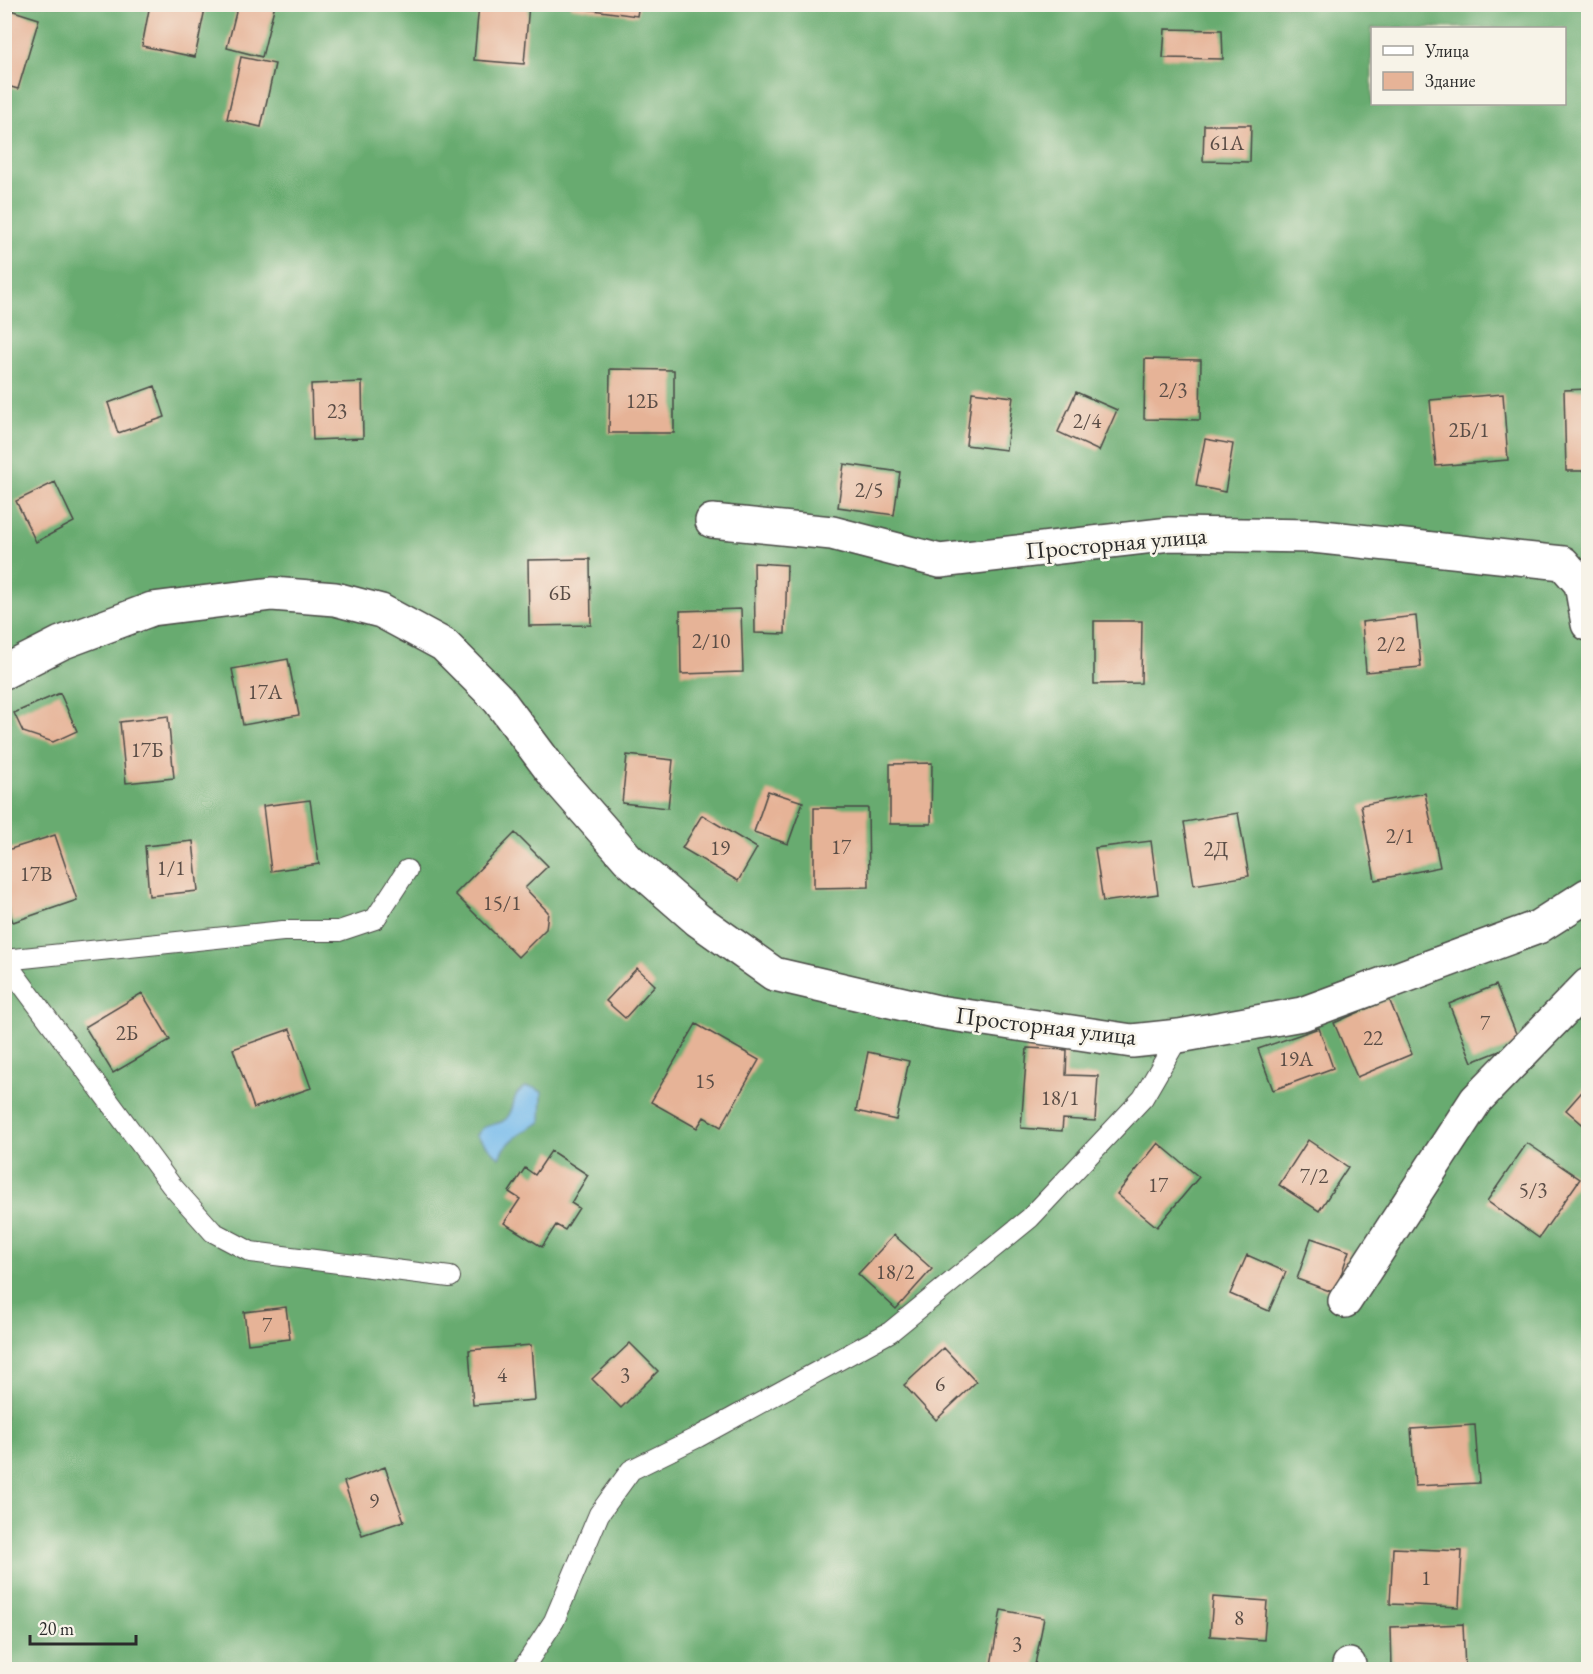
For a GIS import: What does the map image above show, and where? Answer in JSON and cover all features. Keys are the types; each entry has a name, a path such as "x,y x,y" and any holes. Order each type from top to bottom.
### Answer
{"street":[{"name":"Просторная улица","path":"712,521 832,533 940,561 1170,534 1313,536 1563,563 1581,584 1588,624"},
{"name":"Просторная улица","path":"4,672 61,643 152,609 272,594 335,599 381,611 444,645 498,699 557,778 628,860 698,920 774,974 950,1014 1132,1041 1179,1036 1302,1014 1538,927 1588,895"},
{"path":"1345,1301 1476,1100 1588,986"}],"lane":[{"path":"4,960 283,931 339,931 375,919 407,870"},
{"path":"4,960 171,1185 213,1232 251,1252 450,1276"},
{"path":"522,1670 554,1621 599,1514 631,1470 698,1437 890,1332 1030,1218 1143,1098 1179,1036"}],"green space":[{"path":"5,5 1588,5 1588,1669 5,1669"}],"water":[{"path":"526,1087 542,1092 541,1122 512,1140 499,1157 476,1135 486,1126 507,1118 516,1096"}],"building":[{"path":"150,4 206,4 195,57 142,46"},
{"path":"238,4 275,4 262,57 227,48"},
{"path":"479,4 529,4 524,64 474,60"},
{"path":"571,4 639,4 637,16 571,7"},
{"path":"4,8 39,19 18,89 4,85"},
{"path":"1165,29 1222,30 1223,59 1163,58"},
{"path":"241,57 275,64 261,127 227,119"},
{"path":"1204,125 1251,125 1250,162 1203,161"},
{"path":"1145,359 1201,360 1200,420 1144,419"},
{"path":"610,369 674,370 674,433 609,433"},
{"path":"362,382 363,438 313,440 311,384"},
{"path":"155,386 165,417 118,433 108,403"},
{"path":"1588,389 1588,471 1566,471 1564,390"},
{"path":"972,392 1013,397 1006,450 966,445"},
{"path":"1076,392 1117,410 1099,451 1058,432"},
{"path":"1503,394 1508,460 1436,466 1430,400"},
{"path":"1205,439 1233,444 1225,492 1196,486"},
{"path":"844,464 900,472 894,515 838,507"},
{"path":"55,482 74,522 36,542 16,501"},
{"path":"590,559 591,625 529,626 528,560"},
{"path":"754,563 787,565 785,634 755,633"},
{"path":"741,609 743,672 681,674 680,611"},
{"path":"1416,616 1421,667 1366,672 1362,622"},
{"path":"1094,621 1142,621 1141,683 1094,684"},
{"path":"288,659 299,715 243,725 232,669"},
{"path":"60,693 77,731 53,742 23,732 14,713"},
{"path":"168,716 174,778 126,783 120,722"},
{"path":"627,755 673,760 668,808 622,803"},
{"path":"932,763 931,824 890,824 890,764"},
{"path":"768,791 803,802 788,844 754,832"},
{"path":"1425,793 1440,867 1375,880 1361,805"},
{"path":"310,800 319,864 271,871 263,806"},
{"path":"814,808 868,808 869,887 814,888"},
{"path":"1238,813 1249,876 1194,885 1184,822"},
{"path":"702,815 757,848 738,881 682,848"},
{"path":"515,833 548,866 525,888 548,912 546,929 518,957 455,894"},
{"path":"55,835 77,900 13,922 4,897 4,851"},
{"path":"193,841 198,891 149,896 145,846"},
{"path":"1151,841 1158,894 1103,902 1095,848"},
{"path":"637,968 655,985 625,1018 606,1001"},
{"path":"1496,985 1520,1043 1472,1062 1449,1004"},
{"path":"142,993 170,1040 113,1073 85,1027"},
{"path":"1389,999 1412,1054 1357,1077 1334,1023"},
{"path":"696,1024 759,1060 721,1127 704,1117 697,1128 651,1102"},
{"path":"1319,1028 1333,1068 1273,1090 1258,1049"},
{"path":"290,1029 311,1088 254,1108 233,1049"},
{"path":"1027,1048 1067,1050 1066,1075 1098,1076 1095,1121 1063,1119 1062,1131 1021,1128"},
{"path":"868,1052 909,1061 896,1120 856,1111"},
{"path":"1588,1085 1588,1129 1566,1110"},
{"path":"1308,1140 1348,1167 1319,1211 1279,1185"},
{"path":"1158,1143 1199,1177 1157,1227 1117,1194"},
{"path":"1527,1143 1580,1179 1539,1238 1487,1201"},
{"path":"551,1151 588,1175 571,1203 579,1208 565,1230 556,1225 542,1247 504,1223 520,1199 509,1192 525,1168 535,1175"},
{"path":"894,1235 932,1269 896,1309 858,1274"},
{"path":"1311,1238 1349,1251 1335,1293 1297,1279"},
{"path":"1247,1255 1286,1272 1269,1311 1230,1294"},
{"path":"286,1307 290,1339 248,1344 244,1312"},
{"path":"630,1343 658,1371 621,1408 592,1379"},
{"path":"531,1345 535,1400 473,1405 469,1350"},
{"path":"944,1348 976,1382 936,1420 904,1385"},
{"path":"1475,1425 1479,1483 1415,1486 1411,1429"},
{"path":"385,1467 404,1521 362,1535 344,1482"},
{"path":"1393,1548 1462,1551 1459,1607 1390,1604"},
{"path":"1213,1597 1267,1601 1264,1640 1210,1636"},
{"path":"1001,1610 1044,1618 1034,1670 990,1670"},
{"path":"1463,1624 1465,1670 1392,1670 1391,1627"}]}
